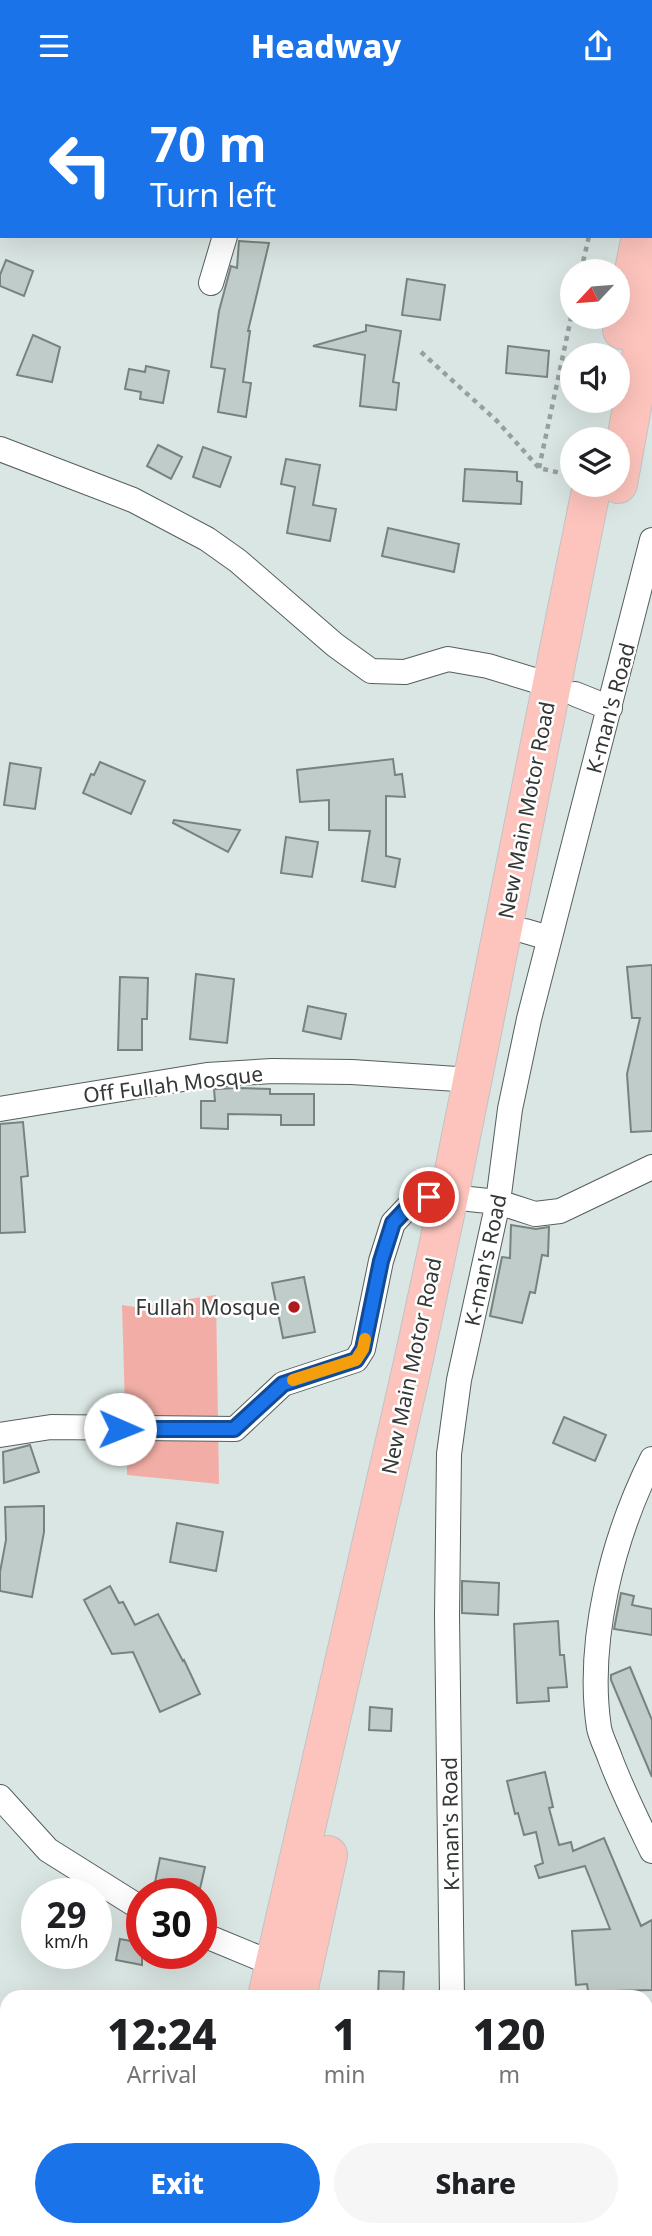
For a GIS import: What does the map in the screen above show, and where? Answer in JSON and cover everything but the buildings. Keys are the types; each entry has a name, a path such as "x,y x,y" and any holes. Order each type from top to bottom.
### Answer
{"highway":[{"path":"620,343 641,238"},
{"name":"New Main Motor Road","path":"628,427 652,297"},
{"name":"New Main Motor Road","path":"271,1981 537,935 563,689 590,497"},
{"name":"New Main Motor Road","path":"299,1990 472,1199 472,1080 563,689 615,497"}],"street":[{"path":"211,283 224,238"},
{"path":"0,449 132,500 207,539 238,561 335,645 372,671 405,672 448,659 488,666 563,689 610,708"},
{"name":"K-man's Road","path":"537,935 610,708 652,540"},
{"name":"Off Fullah Mosque","path":"0,1109 207,1075 272,1071 352,1072 472,1080"},
{"path":"0,1435 51,1427 234,1429 283,1384 356,1360 363,1349 381,1261 393,1223 410,1205 429,1197 472,1199 535,1214 560,1211 652,1167"},
{"name":"K-man's Road","path":"452,1990 447,1629 449,1454 459,1380 472,1199"},
{"path":"652,1458 639,1484 614,1559 598,1632 596,1680 600,1730 621,1787 652,1851"},
{"path":"0,1797 48,1850 126,1899"},
{"path":"217,1945 271,1981"}],"path":[{"path":"584,259 589,238"},
{"path":"538,468 568,329"},
{"path":"421,352 497,421 538,468 560,473"}],"shaded area":[{"path":"216,1295 219,1484 127,1475 122,1305 135,1307"}],"slow traffic":[{"path":"293,1380 356,1360 363,1349 365,1339"}],"place":[{"name":"Fullah Mosque","path":"294,1307"}],"route":[{"path":"120,1429 234,1429 283,1384 356,1360 363,1349 381,1261 393,1223 410,1205 429,1197"}]}
